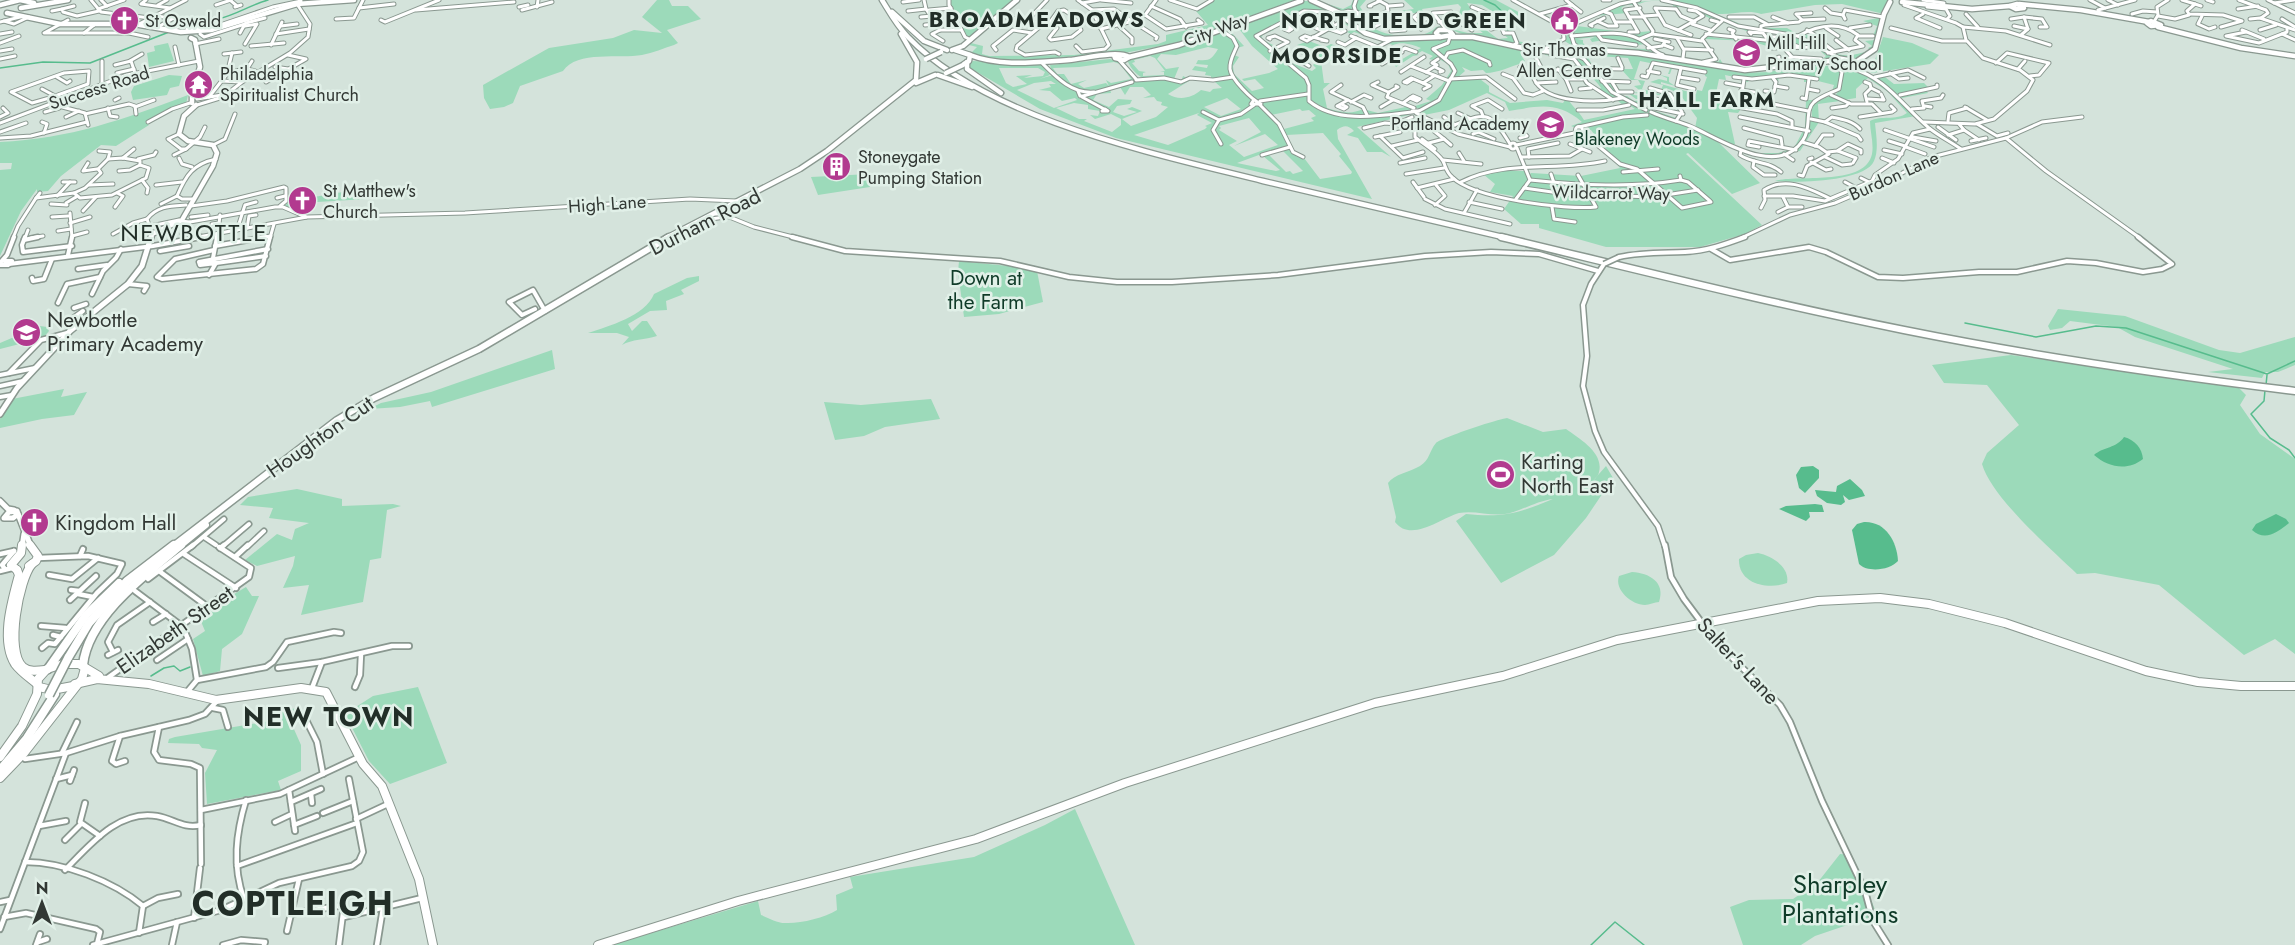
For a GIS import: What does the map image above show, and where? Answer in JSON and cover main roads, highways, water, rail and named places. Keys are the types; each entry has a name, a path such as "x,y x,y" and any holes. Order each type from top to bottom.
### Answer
{"highway":[{"path":"884,0 915,55 917,68 924,74 949,77 1029,110 1107,138 1181,159 1820,308 2021,349 2295,389"},
{"path":"890,13 935,47 949,50 963,47 968,39 1001,16 1017,0"},
{"path":"890,13 905,34 924,51 957,74 1029,110"},
{"path":"963,47 968,69 988,86 1029,110"},
{"name":"Durham Road","path":"467,359 647,251 712,217 725,214 789,176 827,151 914,82 917,68 926,59 949,50"},
{"name":"Durham Road","path":"725,214 735,203 746,200 811,166 922,79 946,73 967,61"},
{"name":"Durham Road","path":"533,313 546,311"},
{"name":"Houghton Cut","path":"180,539 351,411 466,355 533,313"},
{"name":"Houghton Cut","path":"222,516 353,413 467,359"},
{"path":"70,658 95,622 117,596 144,572 222,516"},
{"path":"84,667 82,660 87,643 112,608 147,574 222,516"},
{"path":"0,770 27,738 89,623 111,596 180,539"},
{"path":"48,669 86,615 105,596 137,568 180,539"},
{"path":"0,764 32,724 52,694"}],"main road":[{"path":"3,0 46,4"},
{"path":"0,5 17,0"},
{"path":"3,14 68,0"},
{"path":"191,38 232,24 245,23 268,11 299,3 354,0"},
{"name":"City Way","path":"967,61 1053,63 1116,58 1179,45 1298,0 1311,0"},
{"path":"1311,0 1343,15 1357,14"},
{"path":"1316,0 1343,15 1365,33 1385,41 1413,41 1450,35 1473,37 1576,56 1629,54 1694,68 1741,73 1812,64 1845,67 1875,49 1889,2 2000,8 2012,4 2034,5 2113,17 2132,15 2175,31 2241,48 2295,56"},
{"path":"19,10 27,4 27,1"},
{"path":"2012,4 2024,8 2034,5"},
{"path":"19,10 23,15 60,24 140,25 181,32 211,30"},
{"path":"1343,15 1357,14"},
{"path":"1357,14 1357,24 1367,31 1393,38 1416,38 1431,35 1439,29"},
{"path":"1439,29 1442,37"},
{"path":"1439,29 1450,35 1552,52 1582,49 1645,54 1707,66 1745,70 1830,57 1862,58"},
{"path":"1,410 23,381 70,332 128,284 141,266 152,234 182,221 188,205 195,199 216,159 217,149 213,145 193,143 179,134 184,116 193,104 201,67 195,44 191,38 181,32"},
{"path":"1582,49 1585,56"},
{"path":"1571,50 1570,53 1576,56"},
{"path":"1830,57 1845,67"},
{"name":"City Way","path":"967,61 1116,58"},
{"path":"1842,59 1845,67"},
{"path":"2,504 16,512 23,523 35,559"},
{"path":"2,504 7,510 4,519"},
{"path":"4,519 16,512"},
{"path":"4,519 23,523"},
{"path":"8,567 23,547 23,523"},
{"path":"8,567 27,553 35,559"},
{"path":"8,567 35,559"},
{"path":"35,559 24,576 14,619 14,644 18,658 27,668 37,672 63,664 84,667 95,675 106,678 166,687 217,700 312,688 330,697 359,756 379,781 389,804 419,879 433,945"},
{"path":"8,567 19,575 9,615 7,646 12,661 38,685 52,690 75,685 90,678 106,678"},
{"path":"599,945 738,901 976,839 1151,774 1375,703 1485,681 1587,648 1818,601 1864,598 1947,607 2005,622 2146,671 2209,683 2295,686"},
{"path":"0,778 24,753 84,675 84,667"},
{"path":"0,757 22,726 40,676 48,669"}],"waterway":[{"path":"218,19 268,0"},
{"path":"1484,0 1495,5 1507,16"},
{"path":"182,30 193,25"},
{"path":"0,68 43,62 90,63 169,32"},
{"path":"1965,323 2036,337 2096,326 2126,328 2267,374 2295,361"},
{"path":"2266,385 2267,375"},
{"path":"2265,390 2264,401 2251,414 2270,438 2289,450 2295,458"},
{"path":"151,676 164,668 174,666 180,671 190,667"},
{"path":"1591,945 1615,922 1644,945"}],"place":[{"name":"St Oswald","path":"124,21"},
{"name":"Sir Thomas Allen Centre","path":"1564,21"},
{"name":"Mill Hill Primary School","path":"1746,53"},
{"name":"Philadelphia Spiritualist Church","path":"199,84"},
{"name":"Portland Academy","path":"1550,124"},
{"name":"Stoneygate Pumping Station","path":"837,167"},
{"name":"St Matthew's Church","path":"302,201"},
{"name":"Newbottle Primary Academy","path":"26,332"},
{"name":"Karting North East","path":"1500,474"},
{"name":"Kingdom Hall","path":"34,523"}],"district":[{"name":"BROADMEADOWS","path":"1037,19"},
{"name":"NORTHFIELD GREEN","path":"1404,20"},
{"name":"MOORSIDE","path":"1337,55"},
{"name":"HALL FARM","path":"1707,99"},
{"name":"NEWBOTTLE","path":"194,233"},
{"name":"NEW TOWN","path":"329,717"},
{"name":"COPTLEIGH","path":"293,903"}],"park label":[{"name":"Blakeney Woods","path":"1637,139"},
{"name":"Down at the Farm","path":"986,290"},
{"name":"Sharpley Plantations","path":"1840,899"}]}
